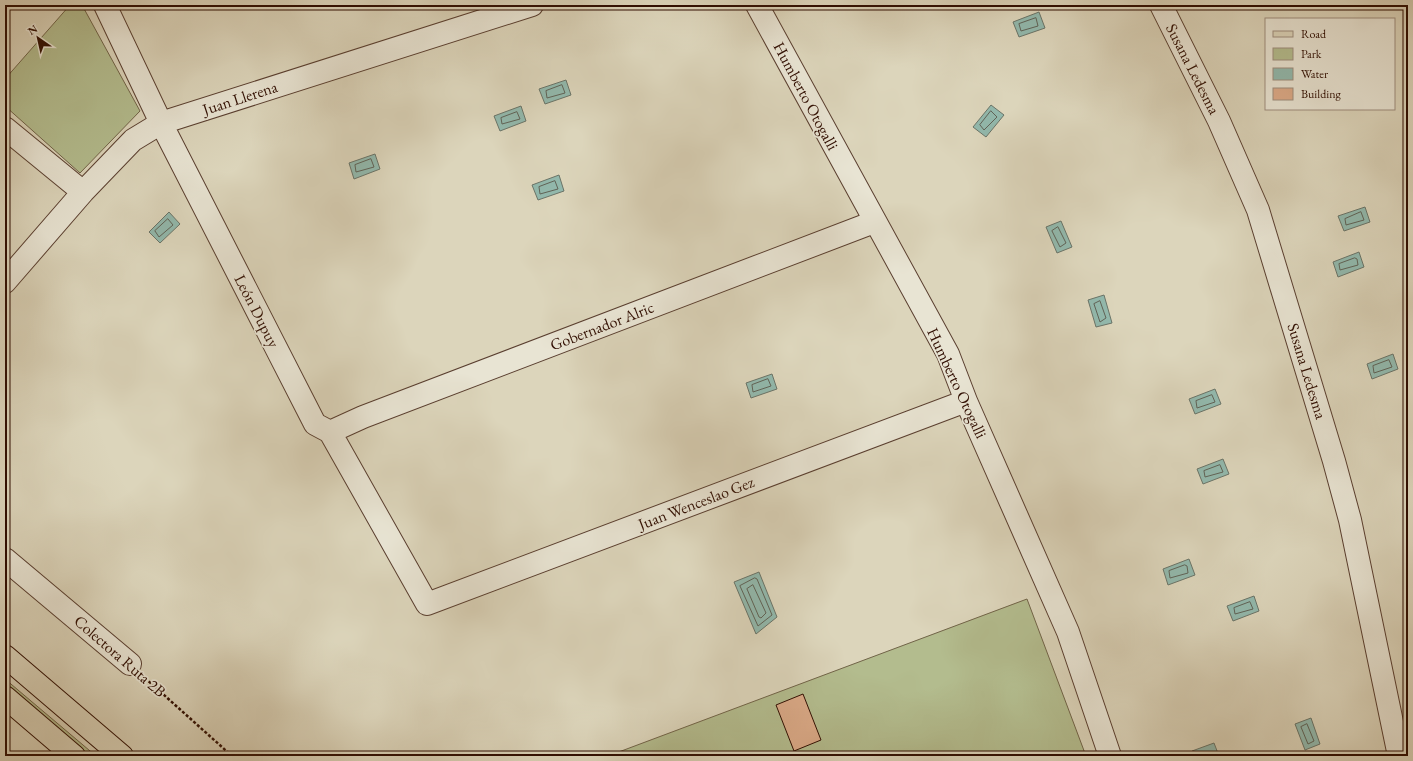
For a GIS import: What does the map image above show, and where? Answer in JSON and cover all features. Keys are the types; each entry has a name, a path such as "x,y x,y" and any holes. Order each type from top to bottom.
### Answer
{"main road":[{"path":"5,656 122,756"},
{"path":"5,697 74,756"}],"street":[{"name":"León Dupuy","path":"106,5 161,123 315,424 330,432 427,604"},
{"name":"Juan Llerena","path":"5,282 83,192 133,140 161,123 532,5"},
{"name":"Humberto Otogalli","path":"757,5 874,222 948,354 966,401 1068,632 1110,756"},
{"name":"Susana Ledesma","path":"1161,5 1220,120 1258,210 1334,461 1348,513 1399,756"},
{"path":"5,128 83,192"},
{"name":"Gobernador Alric","path":"330,432 370,414 874,222"},
{"name":"Juan Wenceslao Gez","path":"427,604 966,401"},
{"name":"Colectora Ruta 2B","path":"5,559 130,664"}],"path":[{"name":"Colectora Ruta 2B","path":"130,664 232,756"}],"green space":[{"path":"70,5 82,5 140,111 80,173 5,106 5,79"},
{"path":"1027,599 1086,756 608,756"},
{"path":"5,679 96,756 86,756 5,687"}],"water":[{"path":"1039,12 1045,28 1019,37 1013,22"},
{"path":"566,80 571,95 545,104 539,89"},
{"path":"991,105 1004,115 986,137 973,127"},
{"path":"521,106 526,121 500,131 494,116"},
{"path":"375,154 380,169 354,179 349,163"},
{"path":"559,175 564,191 538,200 532,185"},
{"path":"1365,207 1370,222 1344,231 1338,216"},
{"path":"169,212 180,224 160,243 149,232"},
{"path":"1061,221 1072,247 1057,253 1046,227"},
{"path":"1359,252 1364,267 1338,277 1333,262"},
{"path":"1104,295 1112,323 1096,327 1088,300"},
{"path":"1393,354 1398,369 1372,379 1367,364"},
{"path":"772,374 777,389 751,398 746,383"},
{"path":"1215,389 1221,404 1195,414 1189,399"},
{"path":"1223,459 1229,474 1203,484 1197,469"},
{"path":"1189,559 1195,575 1168,585 1163,569"},
{"path":"759,572 777,617 756,634 734,582"},
{"path":"1254,596 1259,611 1233,621 1227,606"},
{"path":"1311,718 1320,744 1305,750 1295,724"},
{"path":"1214,743 1219,756 1193,756 1192,751"}],"building":[{"path":"803,694 821,740 794,751 776,705"}]}
